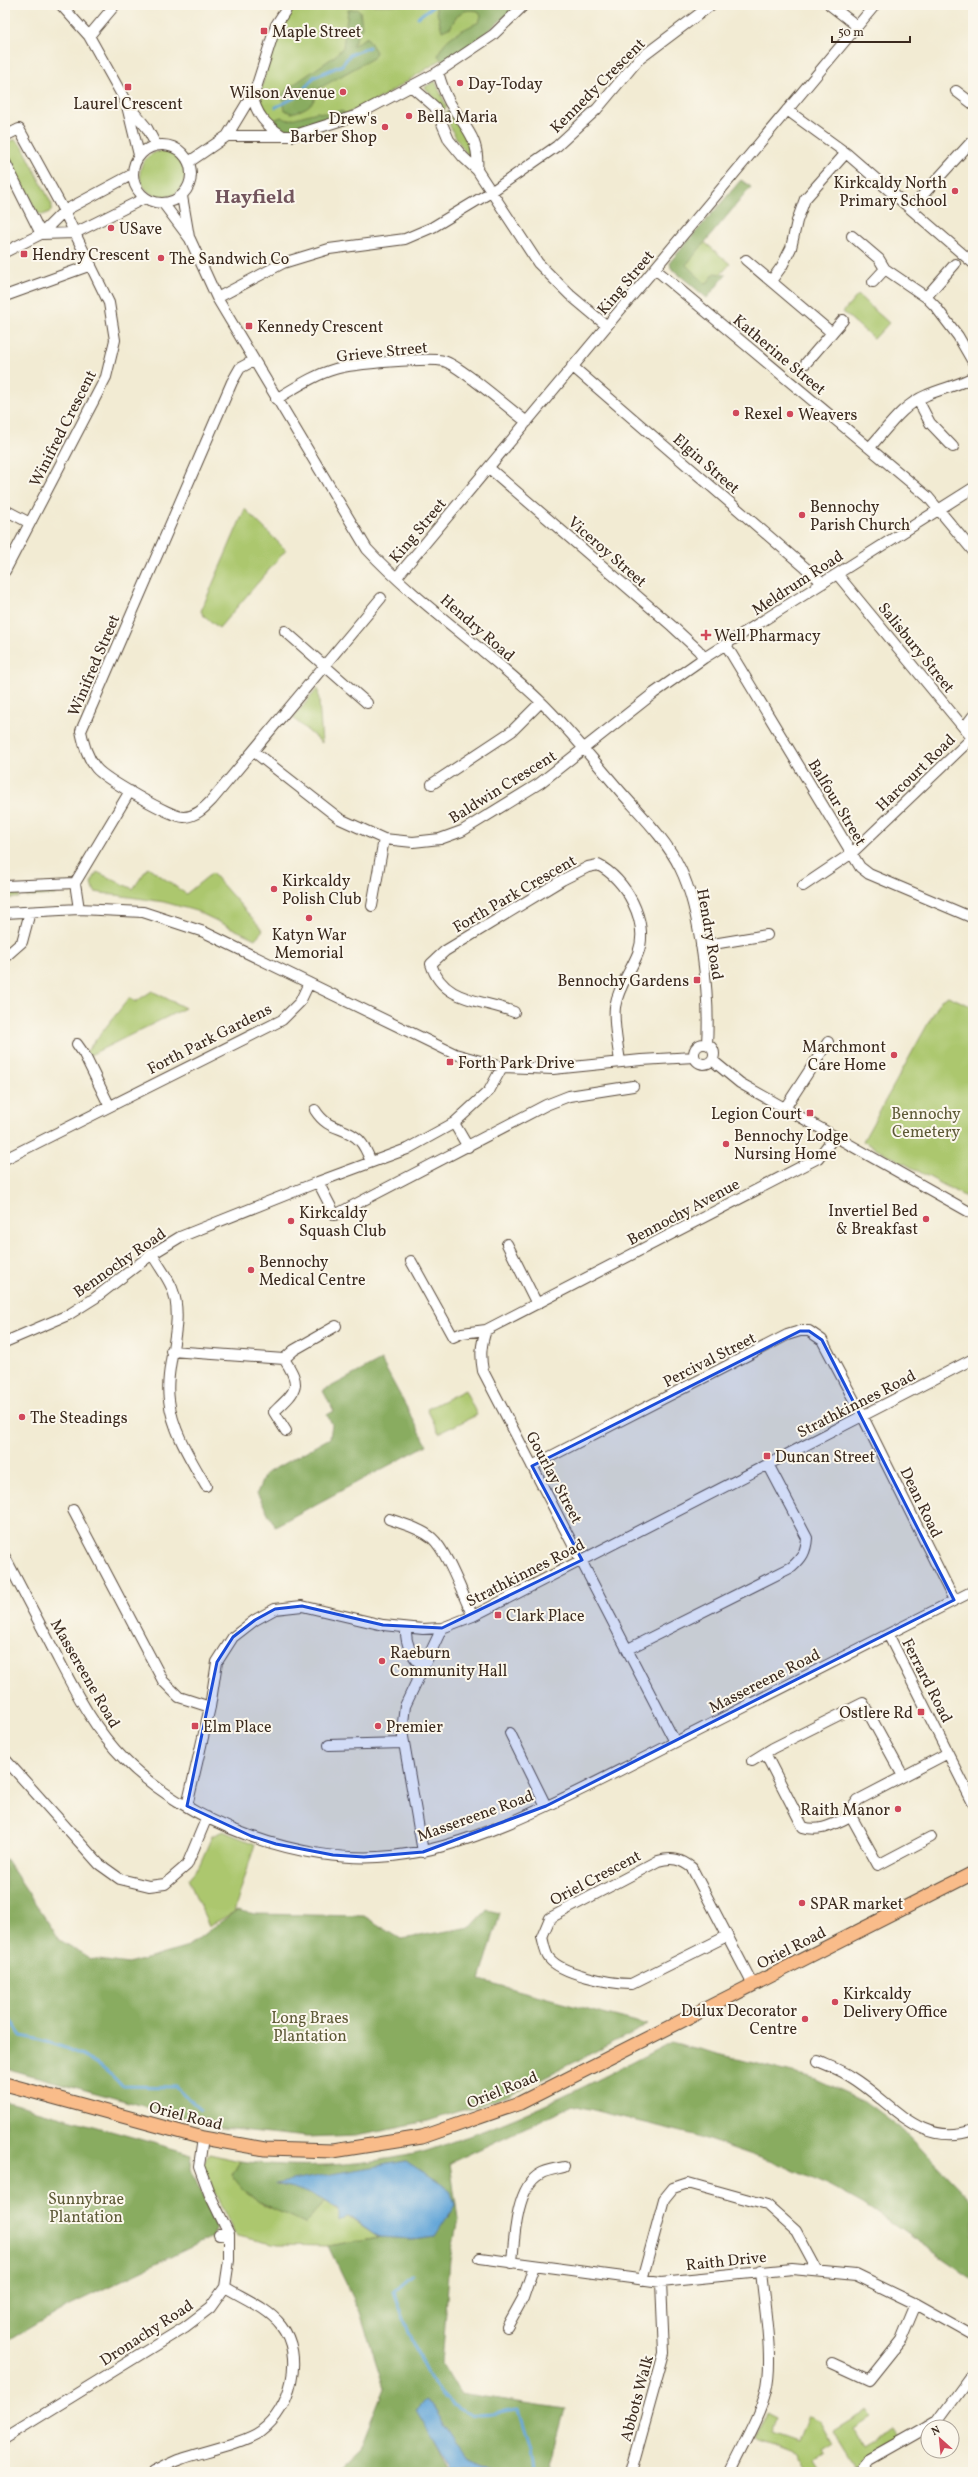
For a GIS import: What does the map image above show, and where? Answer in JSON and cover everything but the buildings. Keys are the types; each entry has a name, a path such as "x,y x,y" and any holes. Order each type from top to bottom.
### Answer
{"main road":[{"name":"Oriel Road","path":"5,2084 204,2138 265,2149 333,2151 422,2138 520,2102 973,1873"}],"street":[{"path":"61,5 89,36 127,104 147,128 156,145"},
{"path":"89,36 115,5"},
{"path":"189,162 227,136 252,94 276,25 289,5"},
{"path":"227,136 292,136 355,116 438,72 493,35 524,5"},
{"name":"Kennedy Crescent","path":"216,298 283,263 330,249 405,239 433,227 491,192 557,146 597,109 638,60 699,8 711,5"},
{"path":"830,5 857,26"},
{"name":"King Street","path":"397,578 572,366 655,269 875,5"},
{"path":"438,72 449,102 471,132 479,156 477,170"},
{"path":"412,87 435,107 450,140 463,157 477,170 538,263 570,295 607,326"},
{"path":"956,91 973,104"},
{"path":"252,94 255,108 261,118 282,136"},
{"path":"127,104 139,155 133,174 138,191 145,198 163,204 170,203 182,196 191,180 189,162 175,147 156,145 139,155"},
{"path":"787,110 846,153 911,208 973,264"},
{"name":"Winifred Crescent","path":"5,136 19,129 64,211 109,303 115,340 106,377 5,571"},
{"path":"911,208 973,140"},
{"path":"771,281 782,266 791,248 797,221 805,199 846,153"},
{"path":"5,162 41,234"},
{"path":"5,252 41,234 64,211 133,174"},
{"name":"Hendry Road","path":"182,196 190,239 216,298 367,549 397,578 541,702 672,853 687,884 700,946 709,1023 708,1044"},
{"path":"41,234 75,233 145,198"},
{"name":"Hendry Road","path":"163,204 190,239"},
{"path":"852,236 879,259 885,269 926,297 948,322 973,362"},
{"path":"746,260 832,333"},
{"path":"926,297 955,264"},
{"path":"5,296 91,266"},
{"name":"Katherine Street","path":"655,269 928,497 973,551"},
{"path":"873,282 885,269"},
{"path":"806,363 843,320"},
{"name":"Grieve Street","path":"276,399 307,381 336,369 429,358 445,362 456,369 526,422"},
{"name":"Winifred Street","path":"253,361 240,368 232,382 81,731 86,752 97,770 130,791 174,816 194,815 212,800 381,598"},
{"name":"Elgin Street","path":"572,366 823,583"},
{"path":"870,447 901,412 918,400 973,378"},
{"path":"918,400 930,423 952,447"},
{"name":"Viceroy Street","path":"488,468 672,626 698,650 704,658"},
{"name":"Meldrum Road","path":"584,750 654,693 704,658 973,488"},
{"path":"5,510 30,523"},
{"name":"Salisbury Street","path":"837,574 972,739"},
{"path":"285,630 367,703"},
{"name":"Balfour Street","path":"726,645 860,867 869,874 973,918"},
{"path":"432,784 512,731 541,702"},
{"name":"Harcourt Road","path":"964,728 973,716"},
{"name":"Harcourt Road","path":"802,886 852,853 972,739"},
{"name":"Baldwin Crescent","path":"253,751 340,819 384,839 413,842 440,840 462,831 540,783 584,750"},
{"path":"79,909 75,883 130,791"},
{"path":"372,906 384,839"},
{"name":"Forth Park Crescent","path":"514,1012 497,1005 481,1003 447,990 434,972 432,964 445,951 562,880 588,867 598,865 610,871 624,888 635,908 640,927 639,952 619,991 615,1008 620,1062"},
{"path":"5,886 75,883"},
{"path":"5,913 79,909 143,912 204,932 455,1054 502,1067 554,1069 620,1062 694,1057"},
{"path":"5,957 22,942 30,912"},
{"path":"700,946 767,935"},
{"name":"Forth Park Gardens","path":"5,1159 109,1105 282,1020 300,1002 309,983"},
{"path":"785,1108 828,1042"},
{"path":"76,1044 84,1054 109,1105"},
{"path":"694,1057 696,1048 701,1044 708,1044 714,1051 712,1060"},
{"path":"694,1057 698,1062 704,1064 712,1060"},
{"path":"712,1060 740,1083 973,1214"},
{"name":"Bennochy Road","path":"5,1342 68,1315 95,1298 152,1254 180,1237 318,1182 407,1150 454,1123 489,1091 502,1067"},
{"path":"318,1182 335,1215 569,1096 633,1086"},
{"path":"315,1110 325,1123 358,1139 366,1149 371,1162"},
{"path":"454,1123 468,1147"},
{"name":"Bennochy Avenue","path":"411,1261 455,1341 462,1333 486,1330 818,1158 835,1136"},
{"path":"507,1244 537,1304"},
{"path":"152,1254 172,1288 177,1319 171,1351 169,1399 176,1426 206,1486"},
{"path":"171,1351 284,1359 294,1350 336,1326"},
{"name":"Gourlay Street","path":"486,1330 481,1344 480,1356 483,1371 675,1742"},
{"name":"Percival Street","path":"532,1466 787,1334 800,1331 809,1331 822,1340 863,1417"},
{"path":"284,1359 295,1374 297,1382 294,1392 274,1412 286,1431"},
{"name":"Strathkinnes Road","path":"188,1806 210,1707 217,1662 232,1637 254,1620 275,1609 302,1606 406,1628 442,1628 473,1616 768,1464 863,1417 973,1359"},
{"name":"Dean Road","path":"863,1417 954,1600"},
{"path":"628,1649 792,1567 801,1559 806,1550 807,1538 768,1464"},
{"path":"73,1510 163,1681 179,1697 210,1707"},
{"path":"389,1519 417,1529 432,1538 442,1552 473,1616"},
{"name":"Massereene Road","path":"5,1557 69,1680 95,1725 123,1758 140,1774 163,1792 207,1817 251,1836 301,1850 364,1857 390,1857 423,1852 469,1837 546,1806 973,1591"},
{"path":"406,1628 405,1638 416,1661 423,1666"},
{"path":"423,1852 403,1743 405,1706 423,1666 441,1634 442,1628"},
{"name":"Ferrard Road","path":"888,1634 973,1804"},
{"path":"752,1761 766,1755 773,1748 863,1703 903,1776"},
{"name":"Massereene Road","path":"510,1733 546,1806"},
{"path":"329,1746 403,1743"},
{"path":"931,1837 878,1865 851,1816 852,1808 858,1800 948,1753"},
{"path":"766,1755 803,1827 811,1830 823,1829 851,1816"},
{"path":"5,1759 99,1864 120,1879 149,1886 165,1884 187,1865 207,1817"},
{"name":"Oriel Crescent","path":"727,1936 631,1984 620,1984 561,1969 548,1958 542,1938 550,1918 658,1861 667,1859 684,1861 692,1868 753,1985"},
{"path":"818,2061 851,2077 922,2130 958,2136 973,2130"},
{"path":"153,2472 179,2459 225,2446 261,2432 279,2412 294,2376 292,2351 281,2325 264,2310 225,2288 224,2234 199,2166 204,2138"},
{"path":"512,2263 516,2216 526,2190 539,2174 564,2167"},
{"path":"642,2280 664,2199 673,2188 688,2183 767,2205 796,2231 817,2270"},
{"name":"Raith Drive","path":"480,2258 661,2282 761,2271 817,2270 856,2275 916,2304 973,2336"},
{"path":"507,2327 523,2298 534,2266"},
{"path":"730,2472 760,2412 766,2390 767,2350 761,2271"},
{"name":"Abbots Walk","path":"631,2472 664,2353 661,2282"},
{"name":"Dronachy Road","path":"5,2438 185,2327 210,2308 225,2288"},
{"path":"832,2363 869,2380 901,2340 916,2304"},
{"path":"939,2419 973,2373"},
{"path":"859,2472 868,2461 920,2432"}],"highlighted area":[{"path":"800,1331 809,1331 822,1340 954,1600 546,1806 423,1852 364,1857 333,1855 276,1844 251,1836 187,1806 217,1662 233,1637 255,1620 275,1609 302,1606 383,1625 442,1628 582,1560 532,1466"}],"green space":[{"path":"294,5 508,5 488,30 379,99 335,119 277,122 267,116 259,98 271,52 283,20"},
{"path":"435,5 518,5 477,41 444,62 438,56 444,44 460,31 479,22 481,16 478,11 464,11 458,15 451,27 442,31"},
{"path":"357,9 360,11 362,27 352,46 367,37 376,52 373,58 318,89 317,95 309,106 291,113 285,110 282,95 287,89 335,56 343,47 348,10"},
{"path":"435,81 447,107 443,110 425,87"},
{"path":"339,111 344,112 342,117 318,126 293,130 276,126 276,119 281,117 288,120 317,112 328,114"},
{"path":"446,112 450,112 468,138 473,155 471,157 464,151 456,137 448,122"},
{"path":"12,140 16,140 23,147 52,205 51,211 43,215 37,213 5,150 5,145"},
{"path":"163,151 176,155 182,161 186,174 182,187 176,193 163,197 150,193 144,187 140,174 144,161 150,155"},
{"path":"741,180 751,187 686,265 706,284 715,273 726,275 707,298 671,268 670,262"},
{"path":"702,240 730,264 706,291 678,267"},
{"path":"858,295 889,323 874,339 843,312"},
{"path":"245,509 286,550 219,628 203,615 201,611"},
{"path":"318,688 322,743 293,718"},
{"path":"148,867 186,894 212,873 263,930 255,939 196,911 164,902 95,892 91,883 97,872 133,889"},
{"path":"55,890 55,895 26,897 26,895 19,895 19,898 8,898 7,892"},
{"path":"152,991 185,1008 88,1056 86,1052 130,997 135,1002"},
{"name":"Bennochy Cemetery","path":"948,996 973,1007 973,1201 863,1141 941,1000"},
{"path":"381,1360 427,1445 275,1526 257,1493 265,1474 330,1438 332,1424 327,1415 334,1411 323,1391"},
{"path":"465,1390 477,1415 439,1433 427,1409"},
{"path":"223,1831 255,1844 234,1912 209,1926 188,1879 199,1866 212,1836"},
{"name":"Long Braes Plantation","path":"5,1858 60,1940 91,1959 128,1964 185,1948 237,1910 255,1914 364,1916 401,1939 471,1927 487,1910 500,1913 480,1980 648,2025 502,2098 428,2121 356,2135 307,2137 213,2127 180,2116 5,2068"},
{"path":"671,2042 816,2079 864,2101 904,2131 973,2203 973,2279 863,2204 830,2186 778,2164 694,2135 573,2105 450,2163 458,2218 450,2260 442,2363 460,2393 565,2409 548,2472 507,2473 495,2472 476,2467 465,2457 433,2407 425,2401 430,2432 450,2472 335,2472 360,2448 384,2388 360,2312 328,2246 379,2237 413,2239 435,2236 441,2224 449,2216 438,2181 422,2174 406,2161 276,2185 298,2188 325,2201 305,2223 264,2204 246,2192 232,2175 240,2161 283,2165 327,2165 349,2164 420,2153 519,2117 596,2081"},
{"name":"Sunnybrae Plantation","path":"5,2101 192,2154 191,2169 216,2226 212,2237 66,2307 5,2343"},
{"path":"209,2154 240,2161 232,2175 262,2204 305,2223 325,2201 379,2237 328,2246 277,2245 237,2236 202,2165"},
{"path":"867,2411 871,2417 854,2428 864,2446 893,2429 898,2437 865,2457 856,2467 834,2431"},
{"path":"767,2413 777,2418 772,2433 798,2442 808,2416 821,2422 833,2444 822,2451 824,2454 814,2461 821,2472 808,2472 796,2454 758,2439"}],"water":[{"path":"406,2161 450,2190 455,2205 435,2236 413,2239 379,2237 349,2216 339,2222 339,2209 324,2200 300,2190 274,2184"},
{"path":"425,2401 433,2407 469,2462 481,2469 500,2472 450,2472 451,2469 416,2410"}],"waterway":[{"path":"418,17 435,5"},
{"path":"276,107 298,96 314,77 342,65 350,55 369,47"},
{"path":"5,2011 21,2036 49,2042 89,2059 101,2067 122,2086 176,2087 200,2109"},
{"path":"412,2275 394,2291 413,2343 432,2380 443,2396 456,2407 471,2414 477,2415 519,2410 531,2450 534,2472"}],"place":[{"name":"Maple Street","path":"264,31"},
{"name":"Day-Today","path":"460,83"},
{"name":"Laurel Crescent","path":"128,87"},
{"name":"Wilson Avenue","path":"343,92"},
{"name":"Bella Maria","path":"409,116"},
{"name":"Drew's Barber Shop","path":"385,127"},
{"name":"Kirkcaldy North Primary School","path":"955,191"},
{"name":"USave","path":"111,228"},
{"name":"Hendry Crescent","path":"24,254"},
{"name":"The Sandwich Co","path":"161,258"},
{"name":"Kennedy Crescent","path":"249,326"},
{"name":"Rexel","path":"736,413"},
{"name":"Weavers","path":"790,414"},
{"name":"Bennochy Parish Church","path":"802,515"},
{"name":"Well Pharmacy","path":"706,635"},
{"name":"Kirkcaldy Polish Club","path":"274,889"},
{"name":"Katyn War Memorial","path":"309,918"},
{"name":"Bennochy Gardens","path":"697,980"},
{"name":"Marchmont Care Home","path":"894,1055"},
{"name":"Forth Park Drive","path":"450,1062"},
{"name":"Legion Court","path":"810,1113"},
{"name":"Bennochy Lodge Nursing Home","path":"726,1144"},
{"name":"Invertiel Bed & Breakfast","path":"926,1219"},
{"name":"Kirkcaldy Squash Club","path":"291,1221"},
{"name":"Bennochy Medical Centre","path":"251,1270"},
{"name":"The Steadings","path":"22,1417"},
{"name":"Duncan Street","path":"767,1456"},
{"name":"Clark Place","path":"498,1615"},
{"name":"Raeburn Community Hall","path":"382,1661"},
{"name":"Ostlere Rd","path":"921,1712"},
{"name":"Elm Place","path":"195,1726"},
{"name":"Premier","path":"378,1726"},
{"name":"Raith Manor","path":"898,1809"},
{"name":"SPAR market","path":"802,1903"},
{"name":"Kirkcaldy Delivery Office","path":"835,2002"},
{"name":"Dulux Decorator Centre","path":"805,2019"}],"district":[{"name":"Hayfield","path":"255,196"}]}
